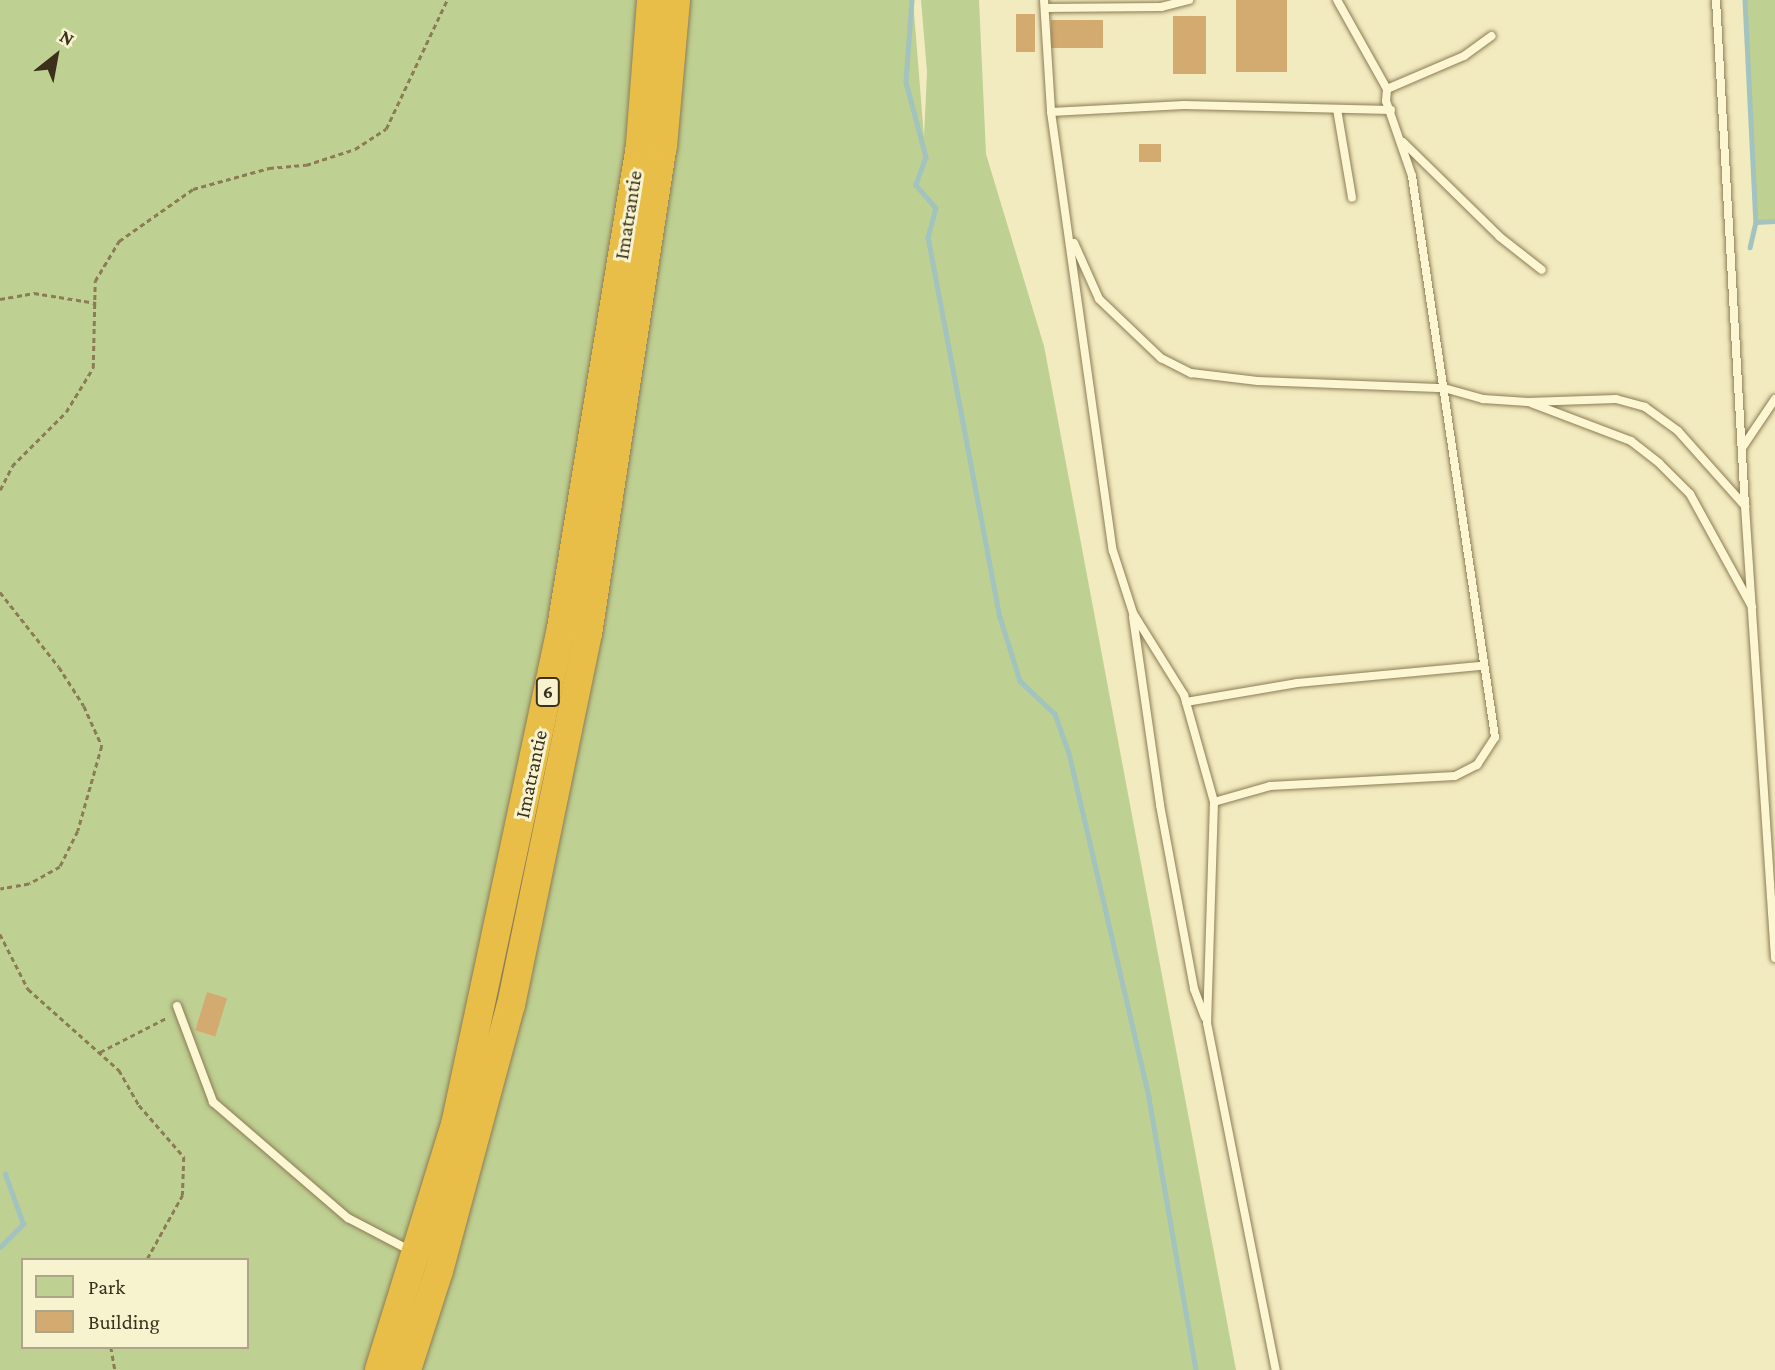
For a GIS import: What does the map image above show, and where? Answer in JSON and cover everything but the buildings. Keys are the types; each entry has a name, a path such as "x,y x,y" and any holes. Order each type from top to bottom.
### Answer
{"highway":[{"name":"Imatrantie","path":"379,1370 455,1125 485,998 561,628 640,144 651,0"},
{"name":"Imatrantie","path":"407,1370 511,1005 588,634 663,146 676,0"}],"lane":[{"path":"1189,0 1161,8 1045,4 1051,112 1068,222 1098,465 1113,551 1133,613 1179,910 1194,989 1207,1023 1276,1370"},
{"path":"1214,802 1270,786 1455,776 1477,765 1495,737 1482,666 1412,176 1386,101 1387,89 1337,0"},
{"path":"1716,0 1745,506 1775,958"},
{"path":"1387,89 1464,56 1492,36"},
{"path":"1051,112 1184,105 1391,110"},
{"path":"1337,109 1352,198"},
{"path":"1401,140 1500,237 1542,270"},
{"path":"1068,222 1083,269 1099,299 1161,358 1191,373 1258,381 1444,388 1483,399 1528,402 1584,398 1645,407 1678,431 1745,506"},
{"path":"1742,449 1775,399"},
{"path":"1528,402 1630,441 1659,463 1690,494 1754,610"},
{"path":"1133,613 1186,702 1214,802 1207,1023"},
{"path":"1186,702 1297,683 1482,666"},
{"path":"177,1006 212,1102 348,1218 416,1254"}],"path":[{"path":"0,490 12,466 66,412 93,368 95,281 119,241 193,189 269,168 306,165 355,149 386,129 447,0"},
{"path":"0,299 34,293 96,303"},
{"path":"0,592 65,677 102,746 78,831 60,867 29,884 0,889"},
{"path":"0,934 28,989 100,1052 184,1157 183,1195 148,1258"},
{"path":"100,1052 165,1022"},
{"path":"111,1349 115,1370"}],"green space":[{"path":"0,0 913,0 924,137 927,72 921,0 979,0 986,154 1044,346 1236,1370 0,1370"},
{"path":"1745,0 1775,0 1775,221 1756,222"}],"waterway":[{"path":"912,0 906,82 926,157 916,185 936,208 928,237 1000,617 1020,681 1055,714 1069,753 1149,1098 1196,1370"},
{"path":"1745,0 1756,222 1750,247"},
{"path":"1756,222 1775,221"},
{"path":"0,1247 23,1224 5,1174"}]}
